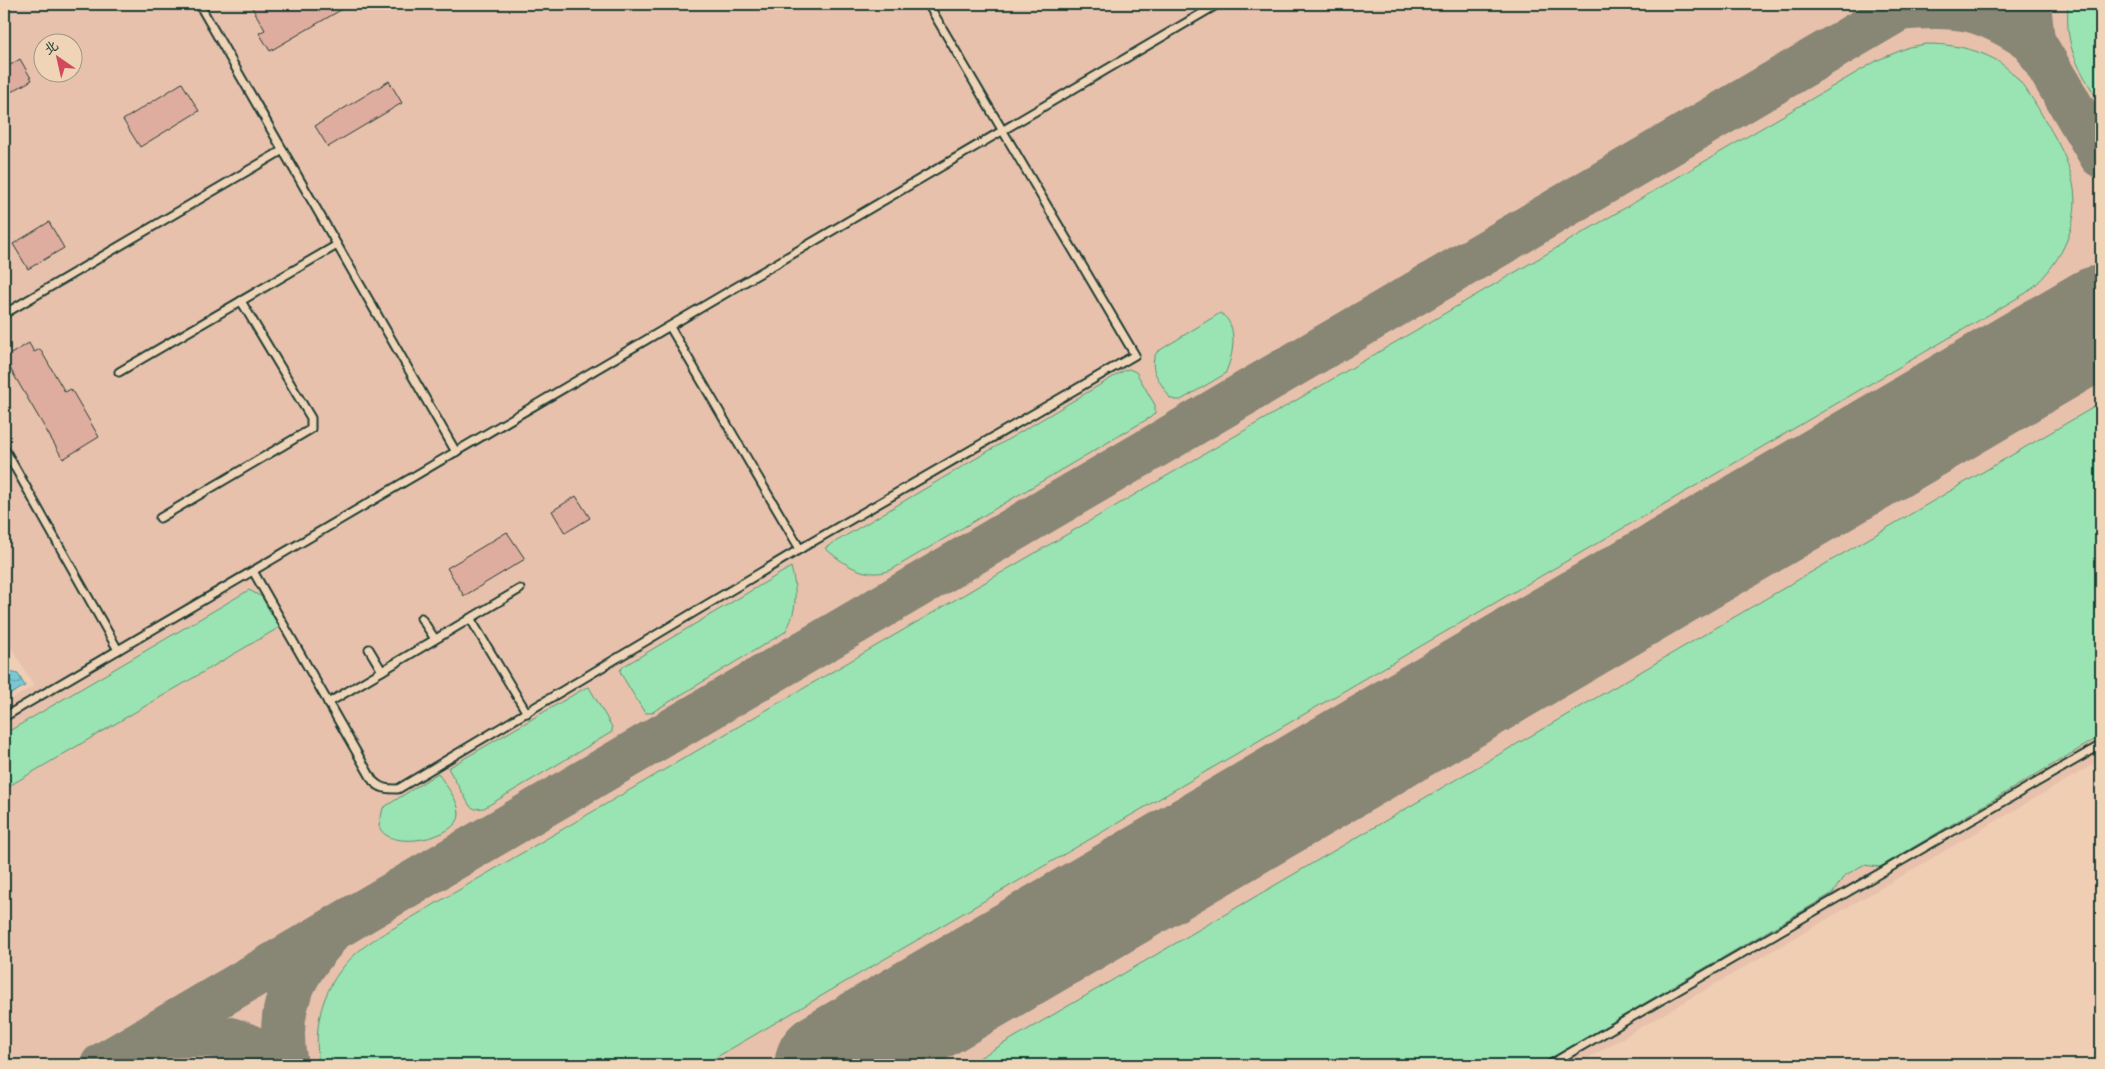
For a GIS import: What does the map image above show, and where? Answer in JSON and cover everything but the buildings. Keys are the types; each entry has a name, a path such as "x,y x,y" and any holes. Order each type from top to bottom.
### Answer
{"lane":[{"path":"199,4 456,452"},
{"path":"253,571 373,781 379,787 398,789 800,549 1136,355 928,4"},
{"path":"4,717 1218,4"},
{"path":"4,314 283,150"},
{"path":"120,372 337,244"},
{"path":"160,518 311,429 311,418 241,301"},
{"path":"670,327 800,549"},
{"path":"4,448 118,650"},
{"path":"328,703 520,589"},
{"path":"421,618 435,639"},
{"path":"470,618 527,713"},
{"path":"369,649 382,671"},
{"path":"1549,1065 2101,745"}],"shaded area":[{"path":"4,4 2101,4 2101,760 1576,1065 4,1065 4,703 34,686 4,635"}],"green space":[{"path":"2068,4 2101,4 2101,105 2080,68 2071,46"},
{"path":"1926,44 1953,46 1971,50 1988,56 2004,65 2028,92 2052,131 2064,156 2071,174 2075,199 2071,230 2057,259 2038,283 2026,293 703,1065 319,1065 318,1027 321,1009 327,993 346,963 375,939 1878,60 1909,47"},
{"path":"1220,313 1230,325 1233,341 1225,374 1181,400 1170,398 1159,382 1154,370 1154,358 1157,352"},
{"path":"1129,369 1136,372 1155,405 1155,413 1151,417 891,570 873,573 855,569 839,560 825,548 1125,370"},
{"path":"2101,403 2101,736 1880,867 1863,865 1844,876 1833,893 1539,1065 967,1065"},
{"path":"791,567 795,600 792,616 785,632 651,713 646,713 643,710 621,674 620,670 624,666"},
{"path":"249,590 262,597 280,627 4,789 4,734"},
{"path":"589,687 612,727 612,732 484,808 475,809 470,806 448,768"},
{"path":"438,773 457,803 459,814 456,823 448,830 422,839 395,839 385,834 379,826 383,808"}],"water":[{"path":"4,661 10,672 18,674 25,686 4,698 5,681"}],"taxiway":[{"path":"102,1065 1908,4"},
{"path":"1898,9 1938,7 1969,10 1999,21 2033,41 2029,4"},
{"path":"2033,41 2101,156"},
{"path":"2078,334 2101,298"},
{"path":"286,1065 283,1029 289,997 303,968 325,939"},
{"path":"154,1037 190,1035 221,1037 250,1046 282,1065"}],"runway":[{"path":"829,1065 2101,320"}]}
